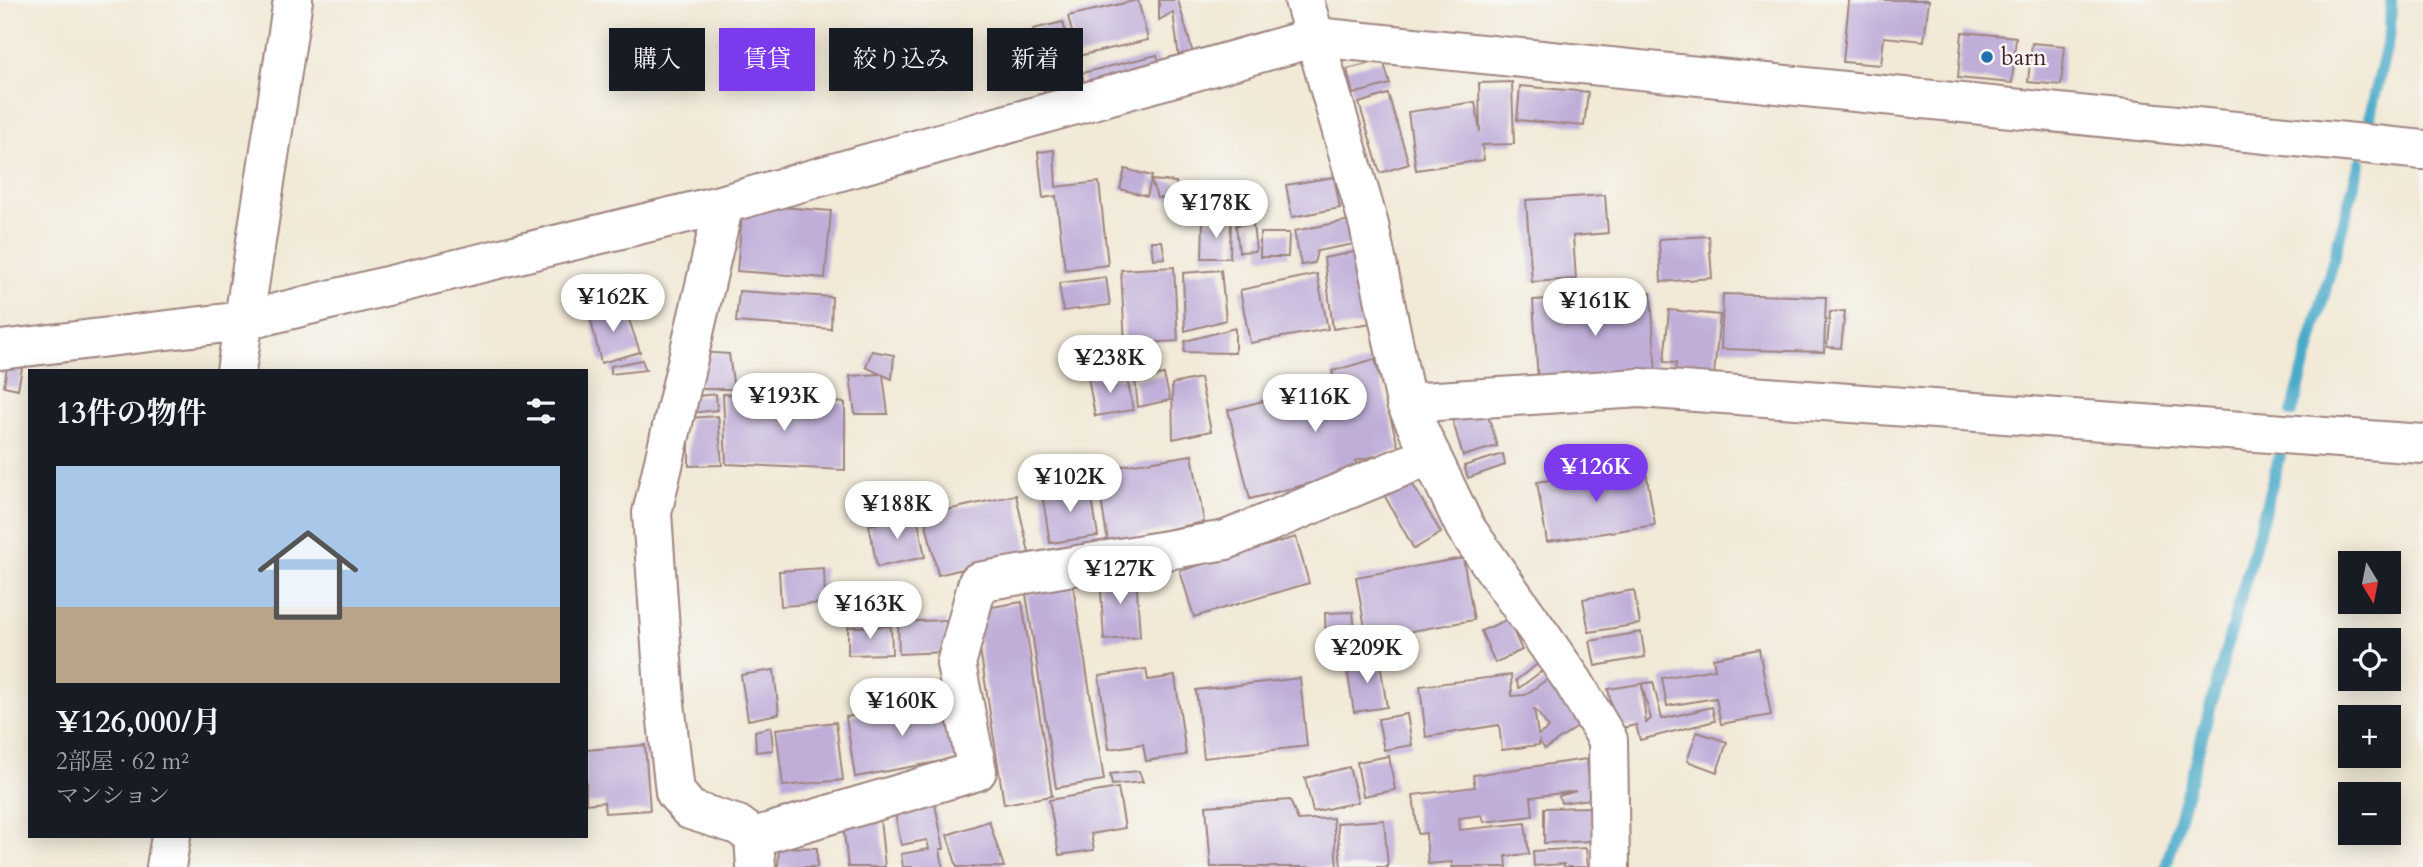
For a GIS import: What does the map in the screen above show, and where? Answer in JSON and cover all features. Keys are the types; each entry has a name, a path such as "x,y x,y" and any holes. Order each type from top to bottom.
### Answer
{"street":[{"path":"236,369 293,0"},
{"path":"1304,0 1369,225 1406,403 1465,527 1573,681 1608,740 1610,867"},
{"path":"1315,37 1334,0"},
{"path":"0,351 243,321 724,204 1315,37 2423,150"},
{"path":"724,204 652,513 675,792 690,810 738,825 755,852 976,771 956,664 978,582 1226,540 1431,456"},
{"path":"1406,403 1640,388 2423,444"},
{"path":"166,867 171,838"}],"building":[{"path":"1138,0 1148,40 1083,55 1083,28 1071,28 1068,16"},
{"path":"1159,0 1178,0 1194,57 1180,66 1173,12 1159,20"},
{"path":"1849,0 1929,0 1924,41 1884,37 1881,65 1843,62"},
{"path":"1063,22 1064,28 1037,28"},
{"name":"barn","path":"1962,32 2016,37 2012,83 1958,78"},
{"name":"barn","path":"2032,43 2065,46 2061,85 2028,82"},
{"path":"1157,55 1163,76 1085,91 1083,73"},
{"path":"1383,60 1390,84 1353,94 1347,69"},
{"path":"1512,82 1514,144 1482,145 1484,160 1416,170 1408,112 1475,102 1480,132 1479,83"},
{"path":"1520,86 1588,92 1584,126 1517,120"},
{"path":"1044,91 1076,91 1077,94 1045,100"},
{"path":"1388,94 1409,164 1380,173 1359,103"},
{"path":"1054,150 1056,187 1099,182 1108,265 1065,270 1056,196 1043,198 1038,152"},
{"path":"1125,169 1152,176 1147,196 1120,189"},
{"path":"1334,177 1340,208 1292,217 1286,185"},
{"path":"1151,180 1176,182 1178,199 1157,198"},
{"path":"1252,195 1253,218 1236,219 1235,196"},
{"path":"1605,195 1608,233 1573,236 1576,279 1532,282 1526,200"},
{"path":"743,204 831,211 825,278 737,271"},
{"path":"1356,219 1360,243 1317,251 1314,263 1301,265 1294,231"},
{"path":"1203,221 1231,221 1230,258 1202,258"},
{"path":"1253,224 1256,251 1239,252 1236,225"},
{"path":"1260,233 1289,233 1288,257 1260,257"},
{"path":"1709,236 1712,278 1661,282 1659,239"},
{"path":"1151,241 1162,241 1165,258 1153,259"},
{"path":"1359,251 1372,323 1333,329 1324,258"},
{"path":"1174,267 1178,341 1125,344 1121,270"},
{"path":"1221,270 1226,320 1185,331 1183,273"},
{"path":"1317,274 1328,329 1250,343 1240,290"},
{"path":"1106,277 1110,305 1063,311 1059,283"},
{"path":"739,291 832,297 831,329 736,322"},
{"path":"1651,293 1656,376 1538,382 1533,300"},
{"path":"1723,294 1826,297 1824,352 1721,349"},
{"path":"624,305 640,352 601,363 589,312"},
{"path":"1669,310 1720,315 1713,385 1674,381 1676,363 1664,362"},
{"path":"1845,311 1841,348 1827,347 1830,312"},
{"path":"1235,328 1235,353 1184,352 1185,341"},
{"path":"872,351 894,355 892,379 883,375 888,414 855,414 850,376 880,374 866,367"},
{"path":"698,352 729,354 734,389 700,389"},
{"path":"1375,359 1399,450 1355,461 1358,471 1250,499 1228,410 1267,400 1271,413 1338,395 1332,371"},
{"path":"642,360 646,370 611,374 611,366"},
{"path":"7,366 22,368 18,389 4,386"},
{"path":"1164,375 1170,400 1138,407 1135,380"},
{"path":"1088,377 1127,378 1133,410 1095,416"},
{"path":"1200,378 1211,431 1173,439 1172,384"},
{"path":"776,382 776,393 742,391 742,385"},
{"path":"716,394 717,410 690,413 689,397"},
{"path":"723,394 845,403 845,470 726,464"},
{"path":"1485,405 1497,446 1463,456 1451,415"},
{"path":"718,416 722,465 689,466 689,418"},
{"path":"1503,454 1505,465 1468,478 1464,466"},
{"path":"1192,455 1204,522 1108,542 1096,470"},
{"path":"1645,465 1655,525 1547,542 1537,482"},
{"path":"1409,478 1441,533 1414,549 1383,493"},
{"path":"1090,485 1098,536 1050,543 1042,493"},
{"path":"1016,495 1029,553 938,575 924,515"},
{"path":"917,516 925,557 877,567 869,525"},
{"path":"1296,537 1309,583 1194,617 1180,571"},
{"path":"1463,558 1474,620 1367,639 1356,577"},
{"path":"824,568 825,603 781,606 779,571"},
{"path":"1136,573 1140,637 1104,640 1100,575"},
{"path":"1073,586 1104,780 1056,788 1026,594"},
{"path":"1634,590 1640,624 1589,632 1583,599"},
{"path":"1022,602 1052,796 1004,804 974,610"},
{"path":"868,606 892,608 893,619 867,616"},
{"path":"861,607 862,615 835,620 831,612"},
{"path":"1353,612 1357,647 1326,649 1325,613"},
{"path":"1508,619 1522,650 1495,663 1481,631"},
{"path":"946,620 947,652 899,654 898,622"},
{"path":"891,626 892,654 848,655 848,627"},
{"path":"1641,632 1645,657 1595,666 1590,641"},
{"path":"1759,649 1771,715 1721,724 1716,698 1667,706 1662,678 1715,669 1713,658"},
{"path":"1379,657 1387,707 1354,712 1346,663"},
{"path":"1543,660 1546,668 1519,688 1516,680"},
{"path":"1146,669 1148,680 1175,676 1186,755 1146,761 1143,744 1109,749 1099,676"},
{"path":"774,670 779,714 748,720 741,675"},
{"path":"1511,675 1512,696 1525,695 1549,678 1582,724 1545,749 1539,741 1539,745 1502,750 1499,725 1426,737 1420,686","holes":["1534,708 1549,728 1538,735"]},
{"path":"1300,678 1307,746 1204,758 1196,690"},
{"path":"1653,682 1662,719 1712,707 1715,721 1640,740 1636,725 1616,729 1608,689","holes":["1642,685 1651,719 1646,723"]},
{"path":"948,700 959,758 855,777 846,717"},
{"path":"1407,714 1412,745 1384,750 1378,719"},
{"path":"836,722 843,780 783,786 776,729"},
{"path":"771,727 773,750 756,752 755,731"},
{"path":"1697,732 1727,742 1717,772 1687,761"},
{"path":"645,745 650,810 605,813 604,802 588,804 588,750"},
{"path":"1389,756 1395,790 1363,796 1357,762"},
{"path":"1587,759 1591,799 1561,803 1559,796 1576,791 1531,797 1533,816 1484,822 1482,815 1459,818 1460,830 1525,823 1529,854 1506,856 1507,867 1452,867 1452,862 1428,864 1426,833 1418,834 1413,795 1475,787 1473,775"},
{"path":"1349,767 1358,802 1313,812 1305,778"},
{"path":"1139,771 1143,782 1112,785 1110,774"},
{"path":"1118,788 1125,828 1091,834 1094,850 1059,855 1049,800"},
{"path":"934,799 944,849 940,849 943,867 903,867 901,854 929,849 927,840 901,845 894,807"},
{"path":"1290,800 1298,820 1333,818 1337,867 1211,867 1206,806"},
{"path":"1593,807 1593,841 1544,843 1544,808"},
{"path":"880,819 885,867 848,867 843,823"},
{"path":"1384,820 1388,867 1341,867 1337,823"},
{"path":"989,821 1004,867 957,867 947,835"},
{"path":"779,847 817,848 817,867 778,867"},
{"path":"1586,848 1588,867 1564,867 1564,864 1534,866 1533,851"}],"waterway":[{"path":"2370,116 2390,32 2391,0"},
{"path":"2292,412 2360,162"},
{"path":"2166,867 2280,455"}],"place":[{"name":"barn","path":"1987,57"}]}
